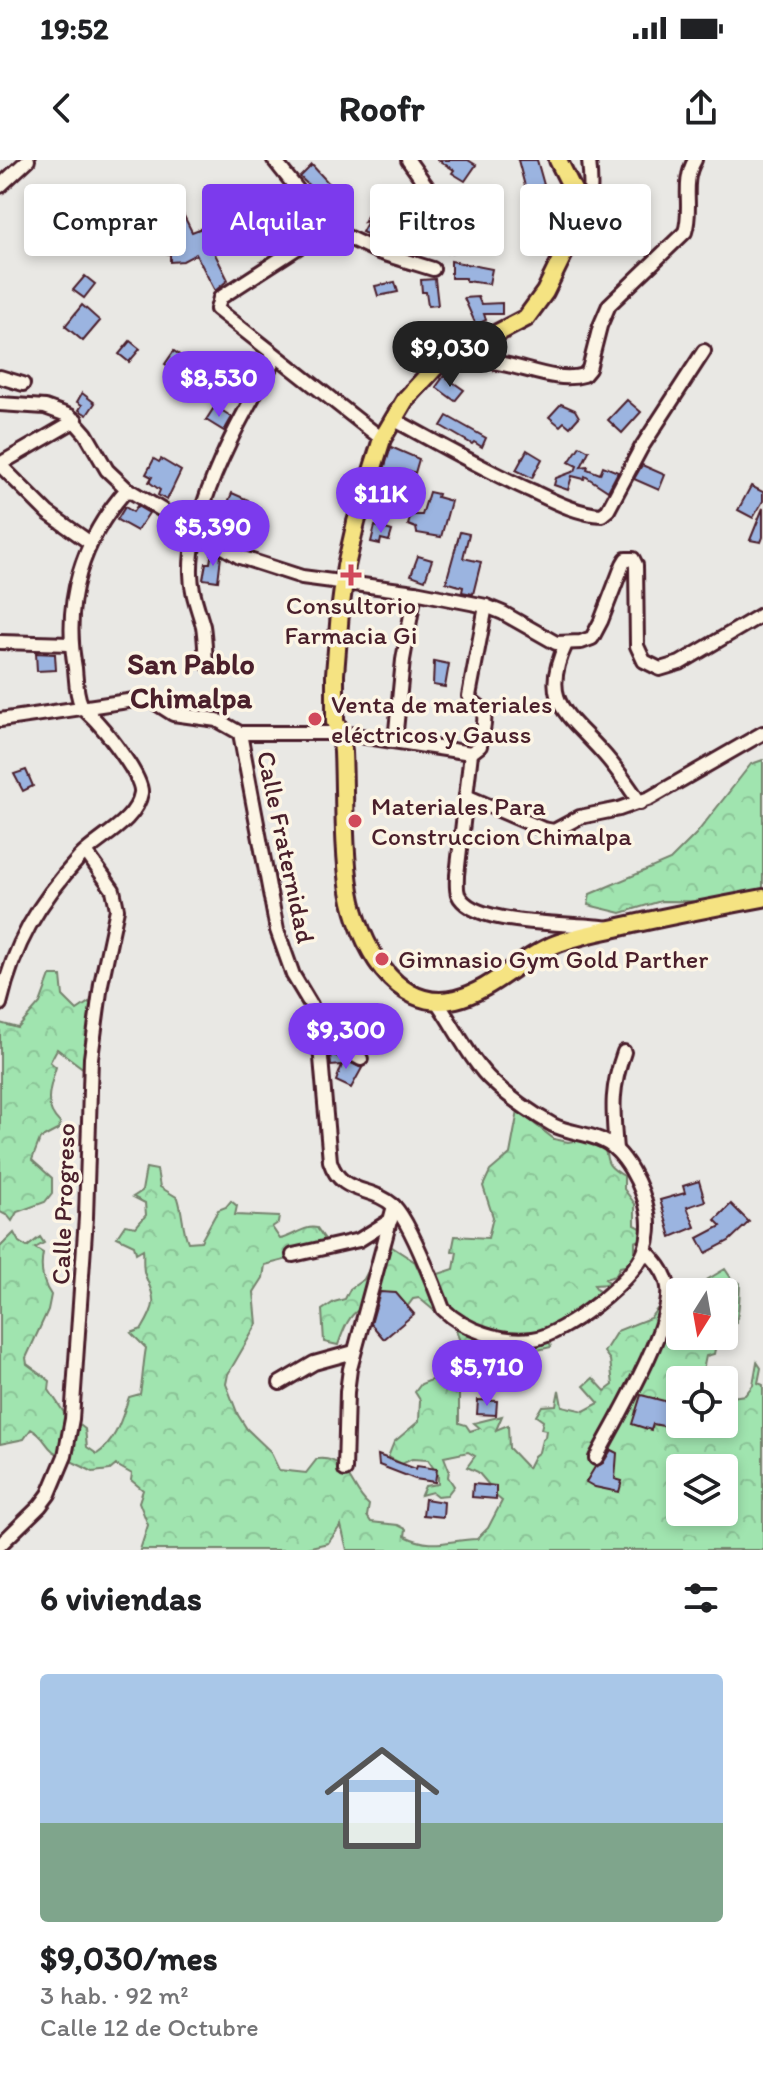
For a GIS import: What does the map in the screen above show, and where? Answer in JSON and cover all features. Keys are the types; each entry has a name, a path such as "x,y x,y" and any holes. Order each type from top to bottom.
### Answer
{"main road":[{"path":"558,160 570,184"},
{"path":"563,256 545,292 526,318 446,358 405,400 382,439 356,522 343,584 335,722 341,733 350,890 360,924 381,967 398,986 414,998 437,1002 476,991 556,944 613,928 763,898"}],"street":[{"path":"0,186 28,160"},
{"path":"274,160 293,184"},
{"path":"408,160 425,184"},
{"path":"589,160 590,184"},
{"path":"432,370 456,362 480,360 563,376 584,375 589,369 609,305 685,232 689,219 688,177 695,160"},
{"path":"354,240 381,253 433,269"},
{"path":"285,256 226,294 217,304 217,309 382,439"},
{"path":"393,419 494,474 548,499 599,515 606,513 612,504 641,448 704,351"},
{"path":"206,663 203,629 192,591 196,530 232,436 276,357"},
{"path":"0,377 23,384"},
{"path":"0,404 55,409 76,420 107,470 127,489 240,557 295,576 451,595 503,613 546,639 566,644 587,641 597,631 623,564 630,559 636,565 637,646 644,661 660,669 674,666 763,614"},
{"path":"76,420 0,465 48,513 89,542"},
{"path":"0,1004 15,950 33,918 86,852 134,812 141,786 98,723 82,706 70,625 89,542 127,489"},
{"path":"395,741 403,660 415,592"},
{"path":"486,606 469,696 484,716 480,746 471,753 457,887 463,902 507,920 581,923 613,928"},
{"path":"0,642 71,644"},
{"path":"566,644 558,661 555,688 558,703 604,754 640,803"},
{"path":"0,720 148,698 173,714 217,720 240,733 341,733 471,753"},
{"name":"Calle Fraternidad","path":"240,733 274,917 288,963 311,1005 319,1035 330,1161 339,1179 356,1189 376,1195 393,1213"},
{"path":"466,796 550,832 580,817 640,803 763,733"},
{"name":"Calle Progreso","path":"0,1545 49,1494 65,1456 72,1419 86,1217 91,1058 101,984 117,909 113,890 86,852"},
{"path":"393,1213 409,1228 443,1309 462,1323 509,1339 543,1337 593,1307 612,1292 645,1250 648,1215 642,1193 616,1150 603,1140 553,1125 494,1083 437,1002"},
{"path":"319,1035 361,1059"},
{"path":"616,1150 612,1097 615,1076 624,1052"},
{"path":"293,1255 359,1240 393,1213"},
{"path":"345,1470 347,1392 354,1352 393,1213"},
{"path":"596,1458 646,1364 668,1303 668,1284 655,1260 645,1250"},
{"path":"280,1383 320,1361 354,1352"}],"green space":[{"path":"763,760 763,902 661,901 621,913 588,905 590,894 670,860 696,834 751,764"},
{"path":"50,976 61,976 63,996 77,1010 89,1002 91,1005 94,1003 96,1062 84,1069 57,1049 50,1062 56,1067 49,1103 60,1123 59,1129 40,1139 32,1160 52,1178 52,1193 45,1202 17,1212 12,1221 0,1212 0,1023 18,1028 40,1003"},
{"path":"518,1111 554,1139 568,1142 600,1137 611,1167 624,1176 624,1189 635,1204 635,1225 648,1232 643,1239 635,1242 635,1264 620,1267 615,1276 605,1279 612,1284 594,1285 599,1292 586,1317 548,1336 551,1347 524,1353 514,1366 491,1374 470,1370 459,1394 459,1423 466,1425 470,1431 480,1428 474,1423 502,1416 496,1430 508,1425 509,1448 528,1468 545,1437 546,1430 541,1429 543,1421 536,1416 542,1406 556,1405 559,1390 562,1406 584,1411 599,1403 584,1386 593,1378 605,1391 613,1385 610,1360 604,1352 617,1331 650,1318 657,1309 665,1310 666,1350 715,1350 714,1354 706,1356 704,1366 666,1366 666,1438 738,1438 738,1396 745,1395 753,1385 757,1362 761,1368 758,1383 763,1385 763,1550 347,1550 341,1525 328,1543 305,1550 140,1550 148,1525 139,1502 143,1490 131,1480 132,1474 116,1465 110,1470 93,1472 53,1451 31,1429 24,1439 0,1444 0,1247 14,1233 19,1242 27,1247 40,1237 44,1243 35,1248 43,1253 42,1275 51,1295 48,1310 26,1358 27,1364 50,1381 49,1390 65,1414 85,1429 87,1447 97,1454 114,1436 129,1397 140,1394 146,1348 131,1333 142,1329 150,1314 153,1297 144,1272 143,1249 136,1253 134,1245 117,1237 125,1225 136,1227 146,1215 145,1203 133,1197 142,1191 146,1168 157,1170 160,1187 178,1198 188,1242 201,1241 218,1210 231,1201 237,1206 235,1215 279,1217 278,1223 272,1227 280,1239 308,1228 317,1228 331,1248 265,1265 263,1278 254,1292 257,1324 228,1374 226,1384 238,1415 247,1429 270,1451 279,1470 306,1473 317,1459 328,1459 343,1468 369,1505 367,1516 371,1522 398,1525 406,1529 405,1536 424,1543 477,1539 488,1528 502,1501 492,1493 493,1486 478,1472 467,1467 475,1456 468,1452 444,1457 448,1477 454,1486 447,1495 437,1496 432,1492 421,1495 425,1486 438,1484 438,1475 428,1460 412,1459 402,1464 388,1457 394,1442 419,1421 420,1400 415,1392 421,1384 439,1377 461,1344 455,1328 419,1298 413,1299 398,1319 375,1309 359,1310 348,1322 338,1345 324,1342 322,1310 345,1299 350,1289 364,1279 374,1260 389,1245 415,1262 423,1279 454,1269 457,1252 452,1251 455,1236 488,1238 493,1217 483,1186 490,1171 510,1154"},
{"path":"725,1269 731,1278 710,1278"}],"building":[{"path":"438,160 468,160 476,165 465,181"},
{"path":"518,160 537,160 544,184 524,184"},
{"path":"312,165 329,184 307,184 300,177"},
{"path":"370,210 370,236 362,232 368,221 364,222"},
{"path":"186,220 192,232 202,228 202,256 216,256 228,280 215,291 196,254 183,261 170,262 170,256 186,256"},
{"path":"451,261 492,269 489,284 451,278"},
{"path":"85,276 95,284 84,298 73,290"},
{"path":"435,279 438,305 428,306 421,280"},
{"path":"395,282 398,292 378,296 375,286"},
{"path":"478,297 481,304 502,303 502,314 484,314 486,320 476,325 464,298"},
{"path":"82,305 100,321 83,341 65,326"},
{"path":"130,341 140,349 129,362 119,354"},
{"path":"174,351 185,359 177,372 165,364"},
{"path":"444,376 464,390 455,401 436,387"},
{"path":"82,393 95,403 87,415 79,410 82,405 77,402"},
{"path":"627,400 641,412 622,433 608,420"},
{"path":"561,404 575,410 579,417 570,427 564,422 560,426 549,417"},
{"path":"215,406 232,417 224,431 206,420"},
{"path":"447,416 486,438 482,447 441,426"},
{"path":"580,446 589,451 581,467 588,466 587,469 600,474 603,466 618,472 608,491 585,476 584,479 572,476 568,490 554,485 556,478 575,471 577,466 569,462"},
{"path":"391,447 419,459 415,473 410,471 399,508 374,501"},
{"path":"527,450 542,459 532,478 516,470"},
{"path":"154,459 159,462 161,459 181,471 167,500 158,495 160,490 149,482 152,477 146,474"},
{"path":"642,465 665,475 659,490 634,479"},
{"path":"751,486 763,492 763,501 753,518 738,510"},
{"path":"429,492 451,501 441,537 417,533 416,528 408,525 411,515 422,515"},
{"path":"232,493 248,500 246,504 251,507 248,534 254,537 250,545 231,537 237,521 226,516 230,509 226,507"},
{"path":"137,506 149,513 137,531 117,520 125,507 133,512"},
{"path":"763,508 761,542 750,540"},
{"path":"375,526 392,531 389,541 381,539 380,544 371,542"},
{"path":"460,532 469,534 463,558 481,562 473,594 462,592 463,587 446,582"},
{"path":"212,551 221,556 218,581 203,579"},
{"path":"418,556 432,560 425,580 411,575"},
{"path":"36,653 55,654 56,670 37,671"},
{"path":"434,661 449,664 445,687 433,685"},
{"path":"26,770 33,786 23,791 14,774"},
{"path":"330,1053 362,1068 351,1088 336,1081 342,1065 331,1066"},
{"path":"699,1181 705,1201 687,1207 695,1227 671,1237 660,1200 685,1193 683,1186"},
{"path":"731,1204 749,1222 729,1241 706,1253 698,1238 721,1226 715,1220"},
{"path":"380,1292 396,1293 414,1314 384,1339 371,1324"},
{"path":"482,1358 498,1359 498,1365 525,1369 523,1383 500,1380 499,1374 482,1373"},
{"path":"641,1395 666,1401 666,1427 653,1424 651,1430 632,1424"},
{"path":"478,1400 497,1401 496,1415 477,1414"},
{"path":"611,1450 617,1453 615,1479 622,1481 619,1492 586,1482"},
{"path":"378,1455 416,1469 417,1466 437,1469 435,1482 415,1479 379,1465"},
{"path":"473,1484 496,1486 496,1499 472,1497"},
{"path":"425,1499 444,1502 443,1517 423,1515"}],"place":[{"name":"Consultorio Farmacia Gi","path":"351,575"},
{"name":"Venta de materiales eléctricos y Gauss","path":"315,719"},
{"name":"Materiales Para Construccion Chimalpa","path":"355,821"},
{"name":"Gimnasio Gym Gold Parther","path":"382,959"}],"district":[{"name":"San Pablo Chimalpa","path":"191,680"}]}
